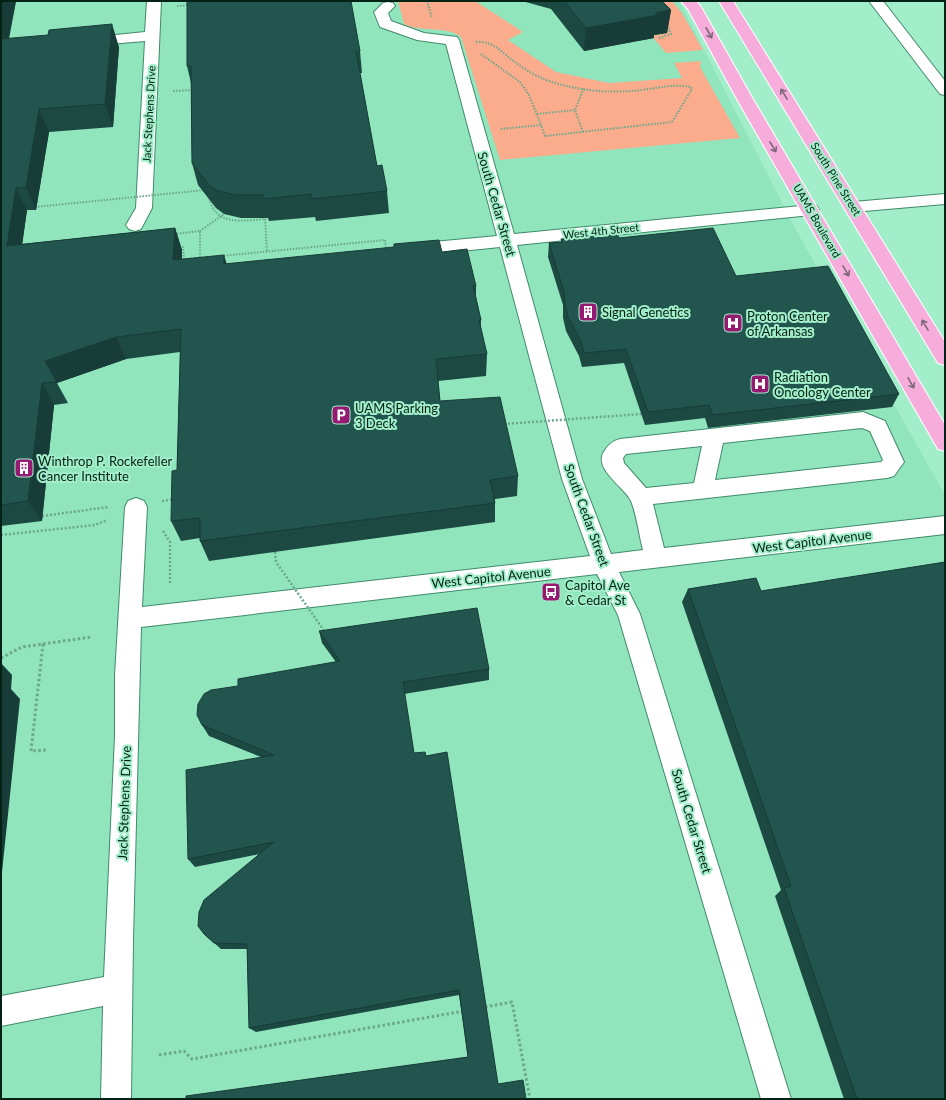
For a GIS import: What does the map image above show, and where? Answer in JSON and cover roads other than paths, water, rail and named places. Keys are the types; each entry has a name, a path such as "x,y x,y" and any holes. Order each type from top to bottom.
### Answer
{"main road":[{"name":"UAMS Boulevard","path":"688,1 694,7 746,102 811,210 945,443"},
{"name":"South Pine Street","path":"726,1 942,349"}],"street":[{"name":"Jack Stephens Drive","path":"134,225 144,208 154,1"},
{"path":"876,1 945,91"},
{"name":"South Cedar Street","path":"388,4 382,12 385,24 422,37 452,40 508,240 572,479 604,565 629,614 776,1099"},
{"path":"75,43 152,36"},
{"path":"853,207 945,199"},
{"name":"West 4th Street","path":"399,251 811,210"},
{"path":"641,497 887,470 894,462 878,426 863,420 620,447 612,456 614,466 641,497 656,559"},
{"path":"703,490 714,437"},
{"name":"Jack Stephens Drive","path":"116,1099 119,940 127,736 127,675 136,507"},
{"name":"West Capitol Avenue","path":"131,618 945,525"},
{"path":"1,1011 69,997 119,989"}],"place":[{"name":"Signal Genetics","path":"588,312"},
{"name":"Proton Center of Arkansas","path":"733,323"},
{"name":"Radiation Oncology Center","path":"760,384"},
{"name":"UAMS Parking 3 Deck","path":"341,415"},
{"name":"Winthrop P. Rockefeller Cancer Institute","path":"24,468"},
{"name":"Capitol Ave & Cedar St","path":"551,592"}]}
